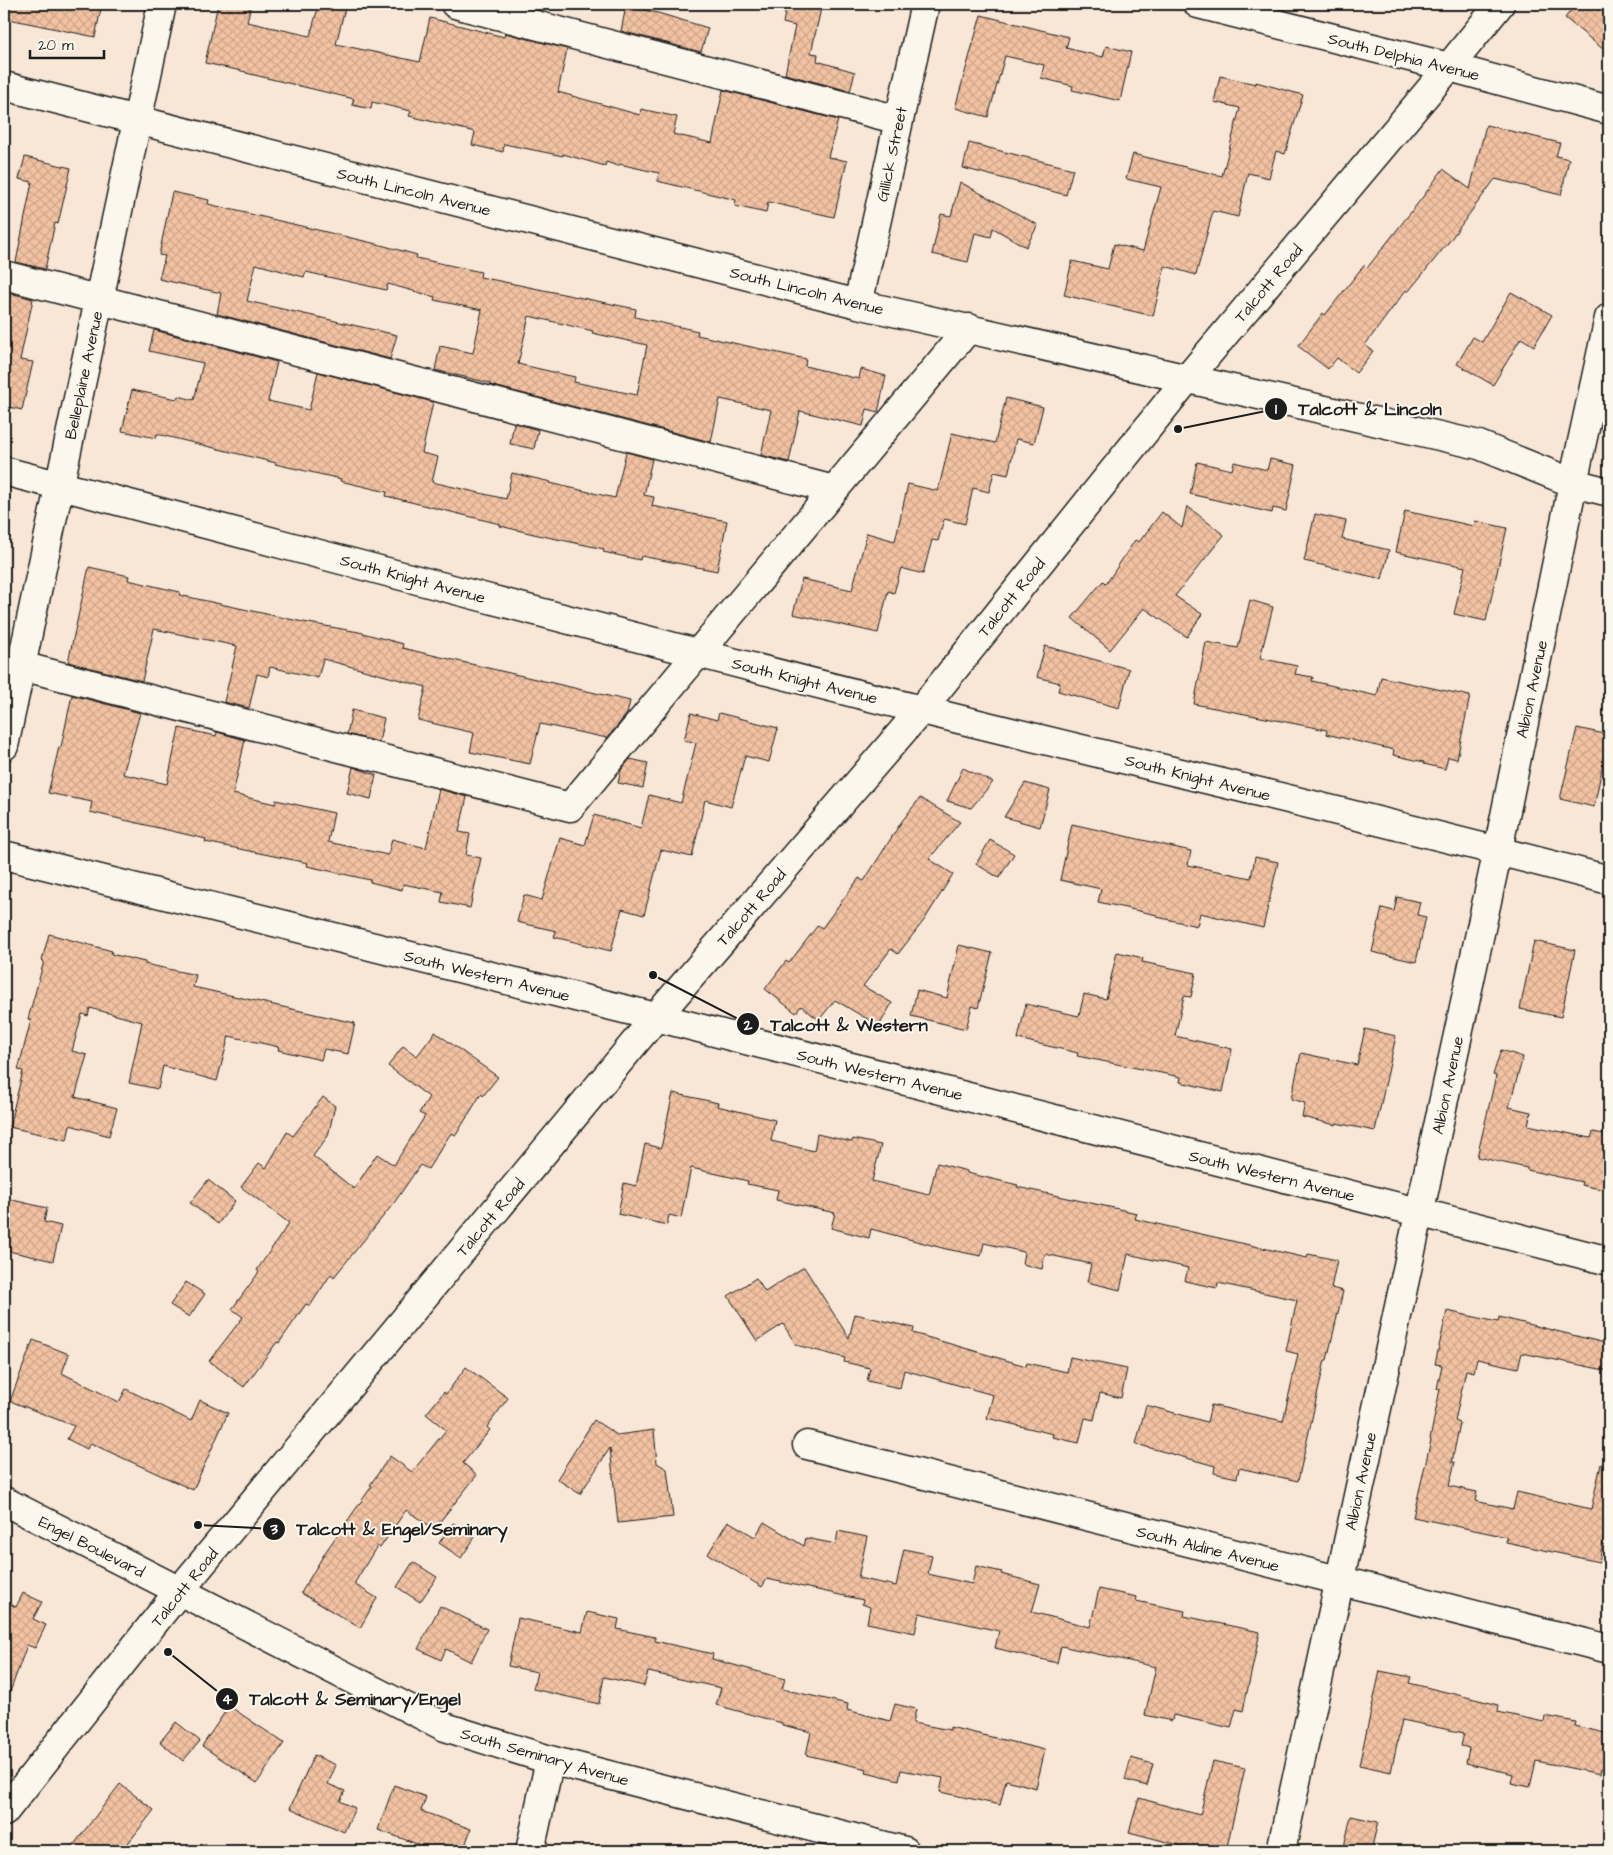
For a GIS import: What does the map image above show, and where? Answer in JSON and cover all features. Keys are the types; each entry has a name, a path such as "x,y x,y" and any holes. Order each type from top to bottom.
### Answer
{"street":[{"name":"Belleplaine Avenue","path":"4,746 162,4"},
{"path":"455,4 899,120"},
{"name":"Gillick Street","path":"858,304 925,4"},
{"name":"South Delphia Avenue","path":"1198,4 1235,8 1609,110"},
{"name":"Talcott Road","path":"4,1812 180,1590 656,1017 921,710 1187,379 1500,4"},
{"name":"South Lincoln Avenue","path":"4,86 858,304 1480,445 1573,483 1609,492"},
{"path":"4,275 834,490"},
{"name":"Albion Avenue","path":"1281,1851 1498,850 1573,483 1609,318"},
{"path":"21,666 570,807 969,328"},
{"name":"South Knight Avenue","path":"4,471 921,710 1498,850 1609,880"},
{"name":"South Western Avenue","path":"4,855 656,1017 1609,1261"},
{"name":"South Aldine Avenue","path":"807,1445 1609,1649"},
{"name":"Engel Boulevard","path":"4,1501 180,1590"},
{"name":"South Seminary Avenue","path":"180,1590 446,1727 550,1760 905,1851"},
{"path":"530,1851 550,1760"}],"building":[{"path":"4,4 102,4 95,37 4,18"},
{"path":"218,4 251,4 247,22 310,36 319,4 346,4 336,44 420,62 430,18 504,37 505,33 567,49 558,92 640,115 641,109 677,117 673,134 712,143 723,90 838,120 828,157 847,161 834,217 768,202 766,213 735,206 736,200 657,181 659,173 619,164 618,166 606,162 605,166 563,154 563,156 504,144 503,152 472,145 475,132 409,116 411,111 372,102 371,109 352,105 354,99 205,63"},
{"path":"516,4 539,4 538,9"},
{"path":"787,4 822,4 811,53 818,54 817,61 855,72 850,91 785,74 795,26 783,23"},
{"path":"1576,4 1609,4 1609,54 1565,18"},
{"path":"626,6 658,13 708,28 701,52 621,31"},
{"path":"981,15 1069,37 1066,48 1103,57 1106,46 1131,52 1120,101 1072,90 1073,86 1041,78 1044,65 1005,56 988,117 955,108"},
{"path":"1220,76 1256,84 1256,82 1303,95 1285,154 1276,151 1269,178 1248,173 1238,217 1213,211 1196,275 1165,266 1153,316 1064,295 1072,261 1108,269 1114,244 1143,251 1161,187 1126,179 1133,154 1222,176 1240,108 1214,102"},
{"path":"1486,125 1560,143 1556,156 1569,159 1561,195 1495,179 1448,243 1408,292 1406,290 1365,345 1373,351 1356,373 1337,358 1328,369 1298,346 1364,265 1367,268 1443,169 1470,189"},
{"path":"969,143 1073,169 1066,195 963,168"},
{"path":"25,157 71,168 58,224 55,223 45,269 16,262 32,182 19,179"},
{"path":"960,182 1038,225 1026,247 993,228 991,237 975,233 968,262 932,254 941,214 951,216"},
{"path":"172,192 209,200 208,204 381,245 417,255 416,258 481,272 480,277 636,309 635,317 698,331 697,335 806,359 805,366 859,379 861,369 886,376 878,412 867,409 863,426 800,411 789,462 761,455 771,410 720,399 711,442 435,370 440,346 473,353 482,310 434,300 435,297 388,284 386,290 306,272 304,277 256,264 247,301 397,335 390,359 217,314 221,293 159,279 165,256 159,255","holes":["529,316 593,331 592,333 647,345 637,395 574,382 575,377 518,364"]},
{"path":"1511,292 1552,315 1534,346 1521,338 1493,385 1457,364 1473,337 1482,342"},
{"path":"4,293 33,299 20,360 33,362 22,410 4,406"},
{"path":"154,330 277,362 268,401 309,410 318,372 433,402 422,453 438,457 432,482 506,499 512,473 615,498 626,452 652,459 644,495 654,497 652,506 727,521 717,571 641,556 640,560 603,552 604,549 500,526 500,524 386,496 387,492 340,481 341,479 157,434 156,438 122,431 132,390 177,399 178,396 194,400 203,363 149,351"},
{"path":"1006,398 1043,407 1034,443 1016,439 1008,475 994,472 989,492 973,488 965,524 944,519 938,541 932,540 923,574 901,568 894,593 888,591 878,633 793,614 802,579 852,590 867,533 895,541 908,484 938,491 952,433 995,443"},
{"path":"514,423 538,430 534,449 510,444"},
{"path":"1270,459 1296,465 1286,511 1273,508 1272,513 1190,494 1197,462 1232,470 1234,462 1267,470"},
{"path":"1187,506 1224,535 1175,596 1202,614 1187,637 1144,608 1110,650 1072,618 1103,581 1106,584 1135,540 1139,542 1162,512 1182,528"},
{"path":"1405,511 1474,526 1475,521 1507,528 1486,621 1454,614 1465,567 1396,552"},
{"path":"1315,514 1346,521 1342,539 1389,550 1382,579 1304,561"},
{"path":"89,567 129,576 128,580 180,592 179,595 359,632 403,644 402,648 630,701 627,714 607,738 540,724 530,764 470,752 474,733 418,720 426,687 323,659 318,678 270,667 268,677 257,674 249,708 224,702 237,646 154,629 142,681 68,662"},
{"path":"1250,600 1273,607 1260,658 1297,666 1295,674 1313,677 1312,681 1377,696 1381,677 1470,696 1457,759 1448,757 1445,769 1393,755 1394,750 1326,734 1327,730 1194,704 1206,642 1238,648"},
{"path":"1045,646 1129,669 1119,708 1058,691 1060,683 1037,677"},
{"path":"72,695 140,713 123,774 167,784 179,728 216,736 217,732 245,740 233,794 275,804 276,800 334,813 328,842 388,855 392,839 426,848 439,789 467,797 459,832 470,834 466,855 481,858 470,908 441,902 443,892 403,884 402,890 370,882 370,880 307,866 308,863 205,842 206,839 90,812 92,802 48,793 59,747 61,747"},
{"path":"352,710 384,718 379,742 347,734"},
{"path":"691,713 717,720 719,713 778,728 769,762 745,756 731,807 705,800 692,857 661,850 644,915 622,909 611,951 554,937 556,931 517,922 524,895 542,900 560,838 585,845 594,815 641,828 649,795 681,803 696,743 684,740"},
{"path":"1577,728 1609,735 1594,807 1560,799"},
{"path":"630,759 648,763 643,788 618,783 621,770"},
{"path":"353,767 376,775 371,799 347,793"},
{"path":"963,768 993,782 971,808 947,801"},
{"path":"1025,783 1050,790 1040,827 1004,817"},
{"path":"920,798 960,822 929,859 953,874 925,919 898,954 891,949 863,986 892,1003 879,1026 835,1000 819,1020 801,1006 796,1013 765,989 786,961 789,963 818,925 822,928 859,878 864,881 902,821"},
{"path":"1072,824 1191,851 1188,865 1251,878 1255,857 1278,862 1263,928 1200,913 1197,926 1098,902 1101,889 1060,880"},
{"path":"990,840 1014,854 999,878 976,864"},
{"path":"1397,897 1420,902 1417,915 1426,917 1416,962 1372,952 1382,908 1394,911"},
{"path":"49,934 112,951 111,954 145,962 145,964 196,975 193,987 355,1023 348,1054 324,1049 321,1060 278,1050 279,1047 229,1036 217,1081 163,1066 158,1089 129,1083 142,1022 90,1008 88,1016 82,1014 72,1051 87,1055 75,1097 117,1108 109,1136 70,1125 67,1140 9,1127 23,1071 18,1070 31,1020 28,1019 44,961 42,960"},
{"path":"1534,941 1575,950 1561,1017 1520,1009"},
{"path":"959,945 992,953 978,1008 972,1006 966,1029 911,1016 917,990 947,998"},
{"path":"1117,952 1143,958 1142,962 1196,973 1191,997 1184,996 1175,1036 1232,1049 1223,1092 1180,1082 1181,1077 1077,1056 1078,1053 1018,1039 1026,1004 1079,1016 1084,994 1106,999"},
{"path":"1365,1029 1396,1036 1375,1131 1302,1117 1305,1103 1291,1099 1301,1053 1357,1065"},
{"path":"435,1032 498,1077 483,1096 481,1094 456,1135 451,1133 428,1169 420,1165 394,1203 334,1277 331,1274 310,1306 306,1304 279,1343 277,1342 244,1387 209,1361 243,1317 232,1309 259,1272 257,1270 289,1223 241,1187 259,1163 266,1168 287,1132 293,1136 323,1097 335,1106 328,1136 313,1156 354,1189 377,1154 394,1165 425,1116 419,1113 429,1097 388,1066 403,1046 417,1056"},
{"path":"1501,1050 1523,1057 1509,1107 1531,1112 1528,1125 1591,1138 1593,1132 1609,1135 1609,1191 1581,1185 1582,1182 1477,1157 1496,1076 1493,1075"},
{"path":"673,1093 718,1103 717,1106 775,1120 771,1141 814,1151 817,1134 852,1142 853,1139 881,1145 872,1181 929,1195 937,1163 967,1171 967,1173 1018,1185 1017,1187 1137,1213 1135,1219 1307,1258 1308,1254 1337,1260 1331,1288 1343,1291 1327,1360 1325,1360 1298,1481 1239,1468 1237,1478 1214,1473 1215,1466 1136,1444 1146,1405 1207,1422 1211,1405 1283,1421 1298,1354 1286,1351 1297,1300 1218,1283 1217,1288 1185,1281 1188,1268 1128,1254 1120,1290 1087,1282 1091,1264 1045,1254 1042,1269 1022,1264 1024,1252 984,1243 981,1256 946,1249 871,1229 869,1238 831,1228 835,1213 776,1200 778,1190 747,1184 748,1181 691,1168 681,1218 669,1215 667,1225 618,1214 624,1183 636,1186 645,1144 661,1148"},
{"path":"208,1180 235,1201 218,1224 190,1203"},
{"path":"4,1198 47,1208 44,1222 61,1226 53,1261 4,1250"},
{"path":"804,1267 849,1338 855,1314 914,1328 913,1333 1026,1366 1027,1363 1067,1372 1070,1357 1127,1369 1121,1398 1100,1393 1094,1420 1085,1418 1079,1443 1052,1437 1053,1434 987,1418 993,1395 904,1370 900,1388 867,1381 870,1368 844,1362 845,1358 796,1345 783,1324 757,1341 728,1296 756,1278 765,1292"},
{"path":"186,1282 205,1294 189,1317 170,1305"},
{"path":"1447,1311 1498,1322 1499,1317 1609,1344 1609,1371 1522,1353 1518,1368 1477,1359 1474,1372 1466,1370 1455,1421 1460,1423 1452,1462 1455,1462 1449,1486 1477,1492 1475,1501 1513,1509 1517,1492 1591,1509 1601,1464 1609,1465 1609,1512 1599,1562 1506,1542 1507,1537 1413,1517 1431,1440 1440,1389 1437,1389 1442,1365 1435,1364"},
{"path":"33,1340 69,1354 62,1373 119,1402 126,1389 191,1421 200,1400 228,1413 193,1490 90,1443 87,1449 67,1439 74,1426 10,1401"},
{"path":"466,1367 508,1398 487,1427 490,1430 463,1463 477,1475 434,1529 406,1510 380,1548 377,1546 354,1584 377,1598 360,1628 301,1593 326,1551 372,1486 370,1485 390,1456 412,1472 446,1430 426,1414 444,1392 446,1394"},
{"path":"594,1420 617,1435 654,1430 657,1463 667,1469 673,1517 618,1523 610,1448 580,1494 557,1479"},
{"path":"728,1521 755,1537 764,1522 804,1546 806,1538 836,1544 838,1531 867,1537 858,1578 896,1586 904,1549 932,1555 928,1574 972,1584 976,1566 1002,1572 1001,1574 1040,1584 1032,1612 1090,1627 1099,1589 1137,1597 1136,1601 1185,1611 1184,1616 1260,1632 1243,1711 1236,1709 1231,1728 1173,1715 1172,1721 1145,1715 1156,1667 1061,1646 1057,1663 995,1648 999,1631 919,1613 915,1633 867,1623 870,1607 862,1604 863,1600 767,1579 762,1587 708,1554"},
{"path":"453,1523 475,1537 461,1558 439,1543"},
{"path":"413,1562 437,1577 420,1602 397,1587"},
{"path":"23,1593 42,1602 33,1619 46,1625 35,1648 27,1645 6,1703 4,1702 4,1601 16,1607"},
{"path":"440,1606 487,1629 471,1662 446,1649 441,1660 418,1649"},
{"path":"587,1612 619,1619 617,1629 655,1637 655,1641 713,1654 712,1659 785,1679 782,1689 848,1704 847,1710 890,1721 895,1704 916,1709 913,1723 950,1730 950,1727 1045,1750 1036,1788 1006,1780 1000,1805 940,1792 943,1778 901,1770 899,1780 866,1772 867,1769 806,1755 811,1732 716,1705 721,1688 648,1672 644,1686 604,1677 599,1704 533,1689 537,1672 508,1666 518,1618 582,1632"},
{"path":"1380,1671 1411,1677 1409,1683 1499,1705 1498,1712 1544,1722 1545,1716 1576,1722 1575,1726 1609,1734 1609,1770 1601,1768 1600,1774 1536,1761 1530,1787 1511,1783 1513,1774 1466,1763 1469,1748 1461,1746 1464,1733 1402,1720 1391,1772 1359,1765"},
{"path":"229,1706 284,1743 257,1783 202,1746"},
{"path":"176,1722 200,1741 183,1761 160,1742"},
{"path":"314,1755 336,1765 328,1784 345,1791 340,1801 355,1808 344,1832 290,1808"},
{"path":"1131,1758 1153,1764 1147,1786 1125,1780"},
{"path":"1213,1761 1245,1768 1226,1851 1201,1851 1129,1832 1139,1798 1200,1815"},
{"path":"120,1784 154,1810 122,1851 69,1851"},
{"path":"394,1785 426,1797 421,1811 471,1829 463,1851 437,1851 378,1830"},
{"path":"1351,1816 1378,1822 1371,1851 1343,1851"}],"place":[{"name":"Talcott & Lincoln","path":"1178,429"},
{"name":"Talcott & Western","path":"653,975"},
{"name":"Talcott & Engel/Seminary","path":"198,1525"},
{"name":"Talcott & Seminary/Engel","path":"168,1652"}]}
